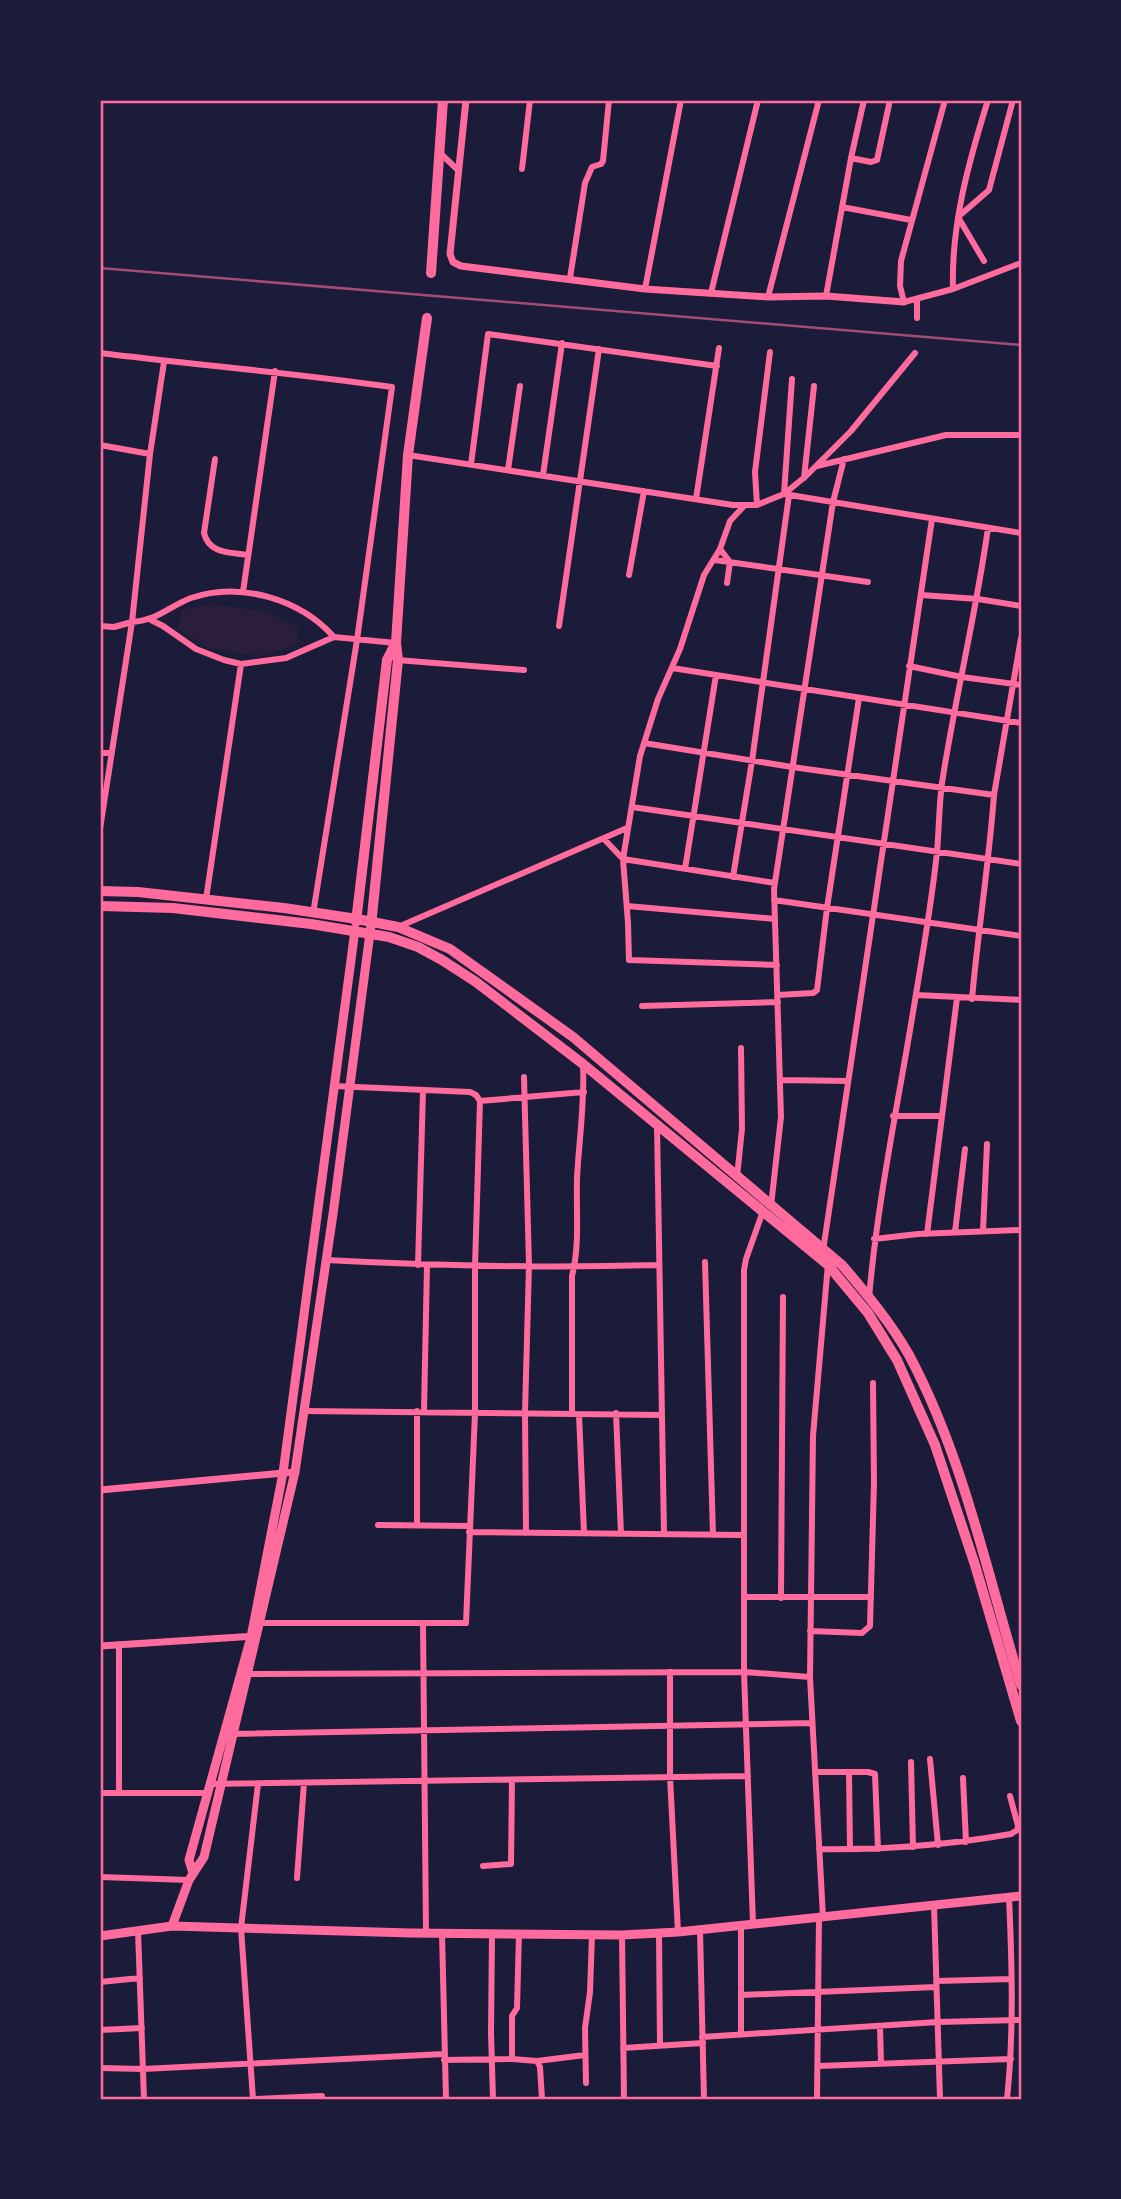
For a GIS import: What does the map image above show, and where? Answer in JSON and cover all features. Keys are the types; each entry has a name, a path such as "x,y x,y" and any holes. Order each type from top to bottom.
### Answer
{"main road":[{"path":"431,273 443,100"},
{"path":"191,1876 189,1860 244,1674 295,1472 372,922 398,660 396,643 408,455 427,318"},
{"path":"257,1623 283,1473 357,919 387,660 396,643"},
{"path":"100,891 138,892 314,912 398,927 450,949 573,1037 678,1134 826,1258 868,1313 897,1360 941,1458 975,1565 1017,1682"},
{"path":"100,906 173,908 312,923 370,933 418,947 475,982 657,1123 678,1134 737,1177 767,1209"},
{"path":"826,1258 842,1265 869,1297 907,1353 930,1398 979,1537 1017,1682 1021,1721"},
{"path":"172,1926 191,1876 204,1857 244,1674"},
{"path":"100,1936 172,1926 622,1935 701,1930 1021,1896"}],"street":[{"path":"466,100 450,254 453,262 461,266 645,289 904,302 953,289 1021,263"},
{"path":"522,169 530,100"},
{"path":"570,278 585,183 592,167 603,161 609,100"},
{"path":"645,289 681,100"},
{"path":"711,293 758,100"},
{"path":"768,297 819,100"},
{"path":"826,296 864,100"},
{"path":"851,158 871,162 877,160 890,100"},
{"path":"904,302 900,286 901,261 945,100"},
{"path":"953,289 952,262 958,217 972,150 988,100"},
{"path":"958,217 989,190 1013,100"},
{"path":"439,153 458,171"},
{"path":"842,208 911,220"},
{"path":"958,217 984,261"},
{"path":"917,299 917,318"},
{"path":"471,464 488,334 717,366"},
{"path":"544,475 562,343"},
{"path":"696,499 719,348"},
{"path":"559,625 599,349"},
{"path":"757,505 755,472 769,352"},
{"path":"100,353 164,362 275,371 392,387 357,640 312,923"},
{"path":"408,455 744,506 757,505 786,494 817,466 851,431 915,353"},
{"path":"100,829 132,622 150,454 164,362"},
{"path":"243,592 275,371"},
{"path":"733,877 778,568 786,494 792,379"},
{"path":"508,470 520,386"},
{"path":"804,478 814,387"},
{"path":"817,466 946,435 1021,435"},
{"path":"100,445 150,454"},
{"path":"215,459 204,533 206,543 212,549 248,555"},
{"path":"753,1924 744,1672 744,1270 767,1209 781,1116 775,883 822,574 844,459"},
{"path":"629,575 644,491"},
{"path":"786,494 1021,533"},
{"path":"744,506 730,521 715,560 704,575 680,649 658,699 644,743 623,859 629,960 777,965"},
{"path":"817,2099 821,1917 810,1677 813,1436 826,1258 848,1081 886,843 909,666 932,519"},
{"path":"868,1313 874,1239 927,922 937,852 942,787 954,712 978,599 988,528"},
{"path":"720,549 730,562 727,583"},
{"path":"715,560 868,582"},
{"path":"100,626 114,627 151,620 192,598 229,591 285,603 309,615 334,637"},
{"path":"920,595 978,599 1021,606"},
{"path":"151,620 196,649 242,664 286,657 334,637 396,643"},
{"path":"972,999 978,929 990,859 994,795 1021,638"},
{"path":"387,660 524,670"},
{"path":"206,899 242,664"},
{"path":"909,666 1021,685"},
{"path":"672,668 1021,723"},
{"path":"685,869 716,676"},
{"path":"642,1006 778,998 813,993 817,990 859,698"},
{"path":"644,743 792,768 994,795"},
{"path":"100,753 112,753"},
{"path":"632,807 1021,864"},
{"path":"398,927 627,828"},
{"path":"604,839 623,859 775,883"},
{"path":"774,900 1021,936"},
{"path":"627,906 775,919"},
{"path":"916,995 1021,1000"},
{"path":"927,1234 957,998"},
{"path":"737,1177 742,1129 740,1048"},
{"path":"583,1064 584,1092 579,1131 576,1205 577,1257 572,1276 576,1414 584,1533"},
{"path":"524,1077 529,1265 525,1412 526,1533"},
{"path":"780,1080 848,1081"},
{"path":"257,1623 466,1623 475,1413 475,1266 480,1101 476,1094 470,1092 334,1086"},
{"path":"418,1265 423,1091"},
{"path":"480,1101 584,1092"},
{"path":"893,1116 942,1116"},
{"path":"657,1123 657,1265 664,1534"},
{"path":"983,1231 987,1144"},
{"path":"955,1233 965,1149"},
{"path":"874,1239 1021,1230"},
{"path":"326,1260 427,1266 529,1265 574,1268 657,1265"},
{"path":"705,1262 713,1535"},
{"path":"416,1525 427,1266"},
{"path":"782,1598 783,1297"},
{"path":"810,1631 866,1632 870,1626 874,1483 873,1383"},
{"path":"304,1411 662,1415"},
{"path":"616,1413 621,1534"},
{"path":"100,1489 295,1472"},
{"path":"378,1525 526,1533 744,1535"},
{"path":"744,1597 871,1597"},
{"path":"423,1623 426,1933"},
{"path":"100,1646 254,1636"},
{"path":"119,1645 119,1793"},
{"path":"670,1672 670,1777 678,1932"},
{"path":"244,1674 744,1672 810,1677"},
{"path":"233,1734 812,1724"},
{"path":"930,1759 938,1845"},
{"path":"911,1762 913,1847"},
{"path":"815,1772 875,1774 878,1849"},
{"path":"849,1772 850,1849"},
{"path":"100,1793 209,1789 220,1785 258,1784 748,1776"},
{"path":"962,1778 966,1842"},
{"path":"483,1866 511,1864 512,1780"},
{"path":"297,1878 304,1783"},
{"path":"258,1784 241,1928 254,2099 322,2096"},
{"path":"819,1849 913,1847 1011,1834 1017,1830 1010,1796"},
{"path":"100,1877 191,1876"},
{"path":"1007,2099 1011,2059 1012,1947 1009,1898"},
{"path":"934,1905 940,2099"},
{"path":"741,1925 741,2035"},
{"path":"138,1930 144,2099"},
{"path":"701,1930 704,2099"},
{"path":"442,1933 446,2099"},
{"path":"659,1933 660,2045"},
{"path":"492,1934 494,2099"},
{"path":"512,2059 512,2016 517,2008 519,1934"},
{"path":"586,2084 585,2021 592,1973 592,1935"},
{"path":"622,1935 624,2099"},
{"path":"1012,1947 1021,1947"},
{"path":"100,1982 140,1978"},
{"path":"741,1995 1011,1979"},
{"path":"623,2048 741,2035 938,2022 1021,2020"},
{"path":"880,2026 881,2063"},
{"path":"100,2030 142,2028"},
{"path":"100,2068 143,2069 444,2057 537,2061 585,2055"},
{"path":"818,2066 1011,2059"},
{"path":"537,2061 540,2067 542,2099"}],"shaded area":[{"path":"210,604 264,611 299,628 296,646 259,656 209,648 178,629 181,610"}],"railway":[{"path":"100,268 1021,345"}]}
